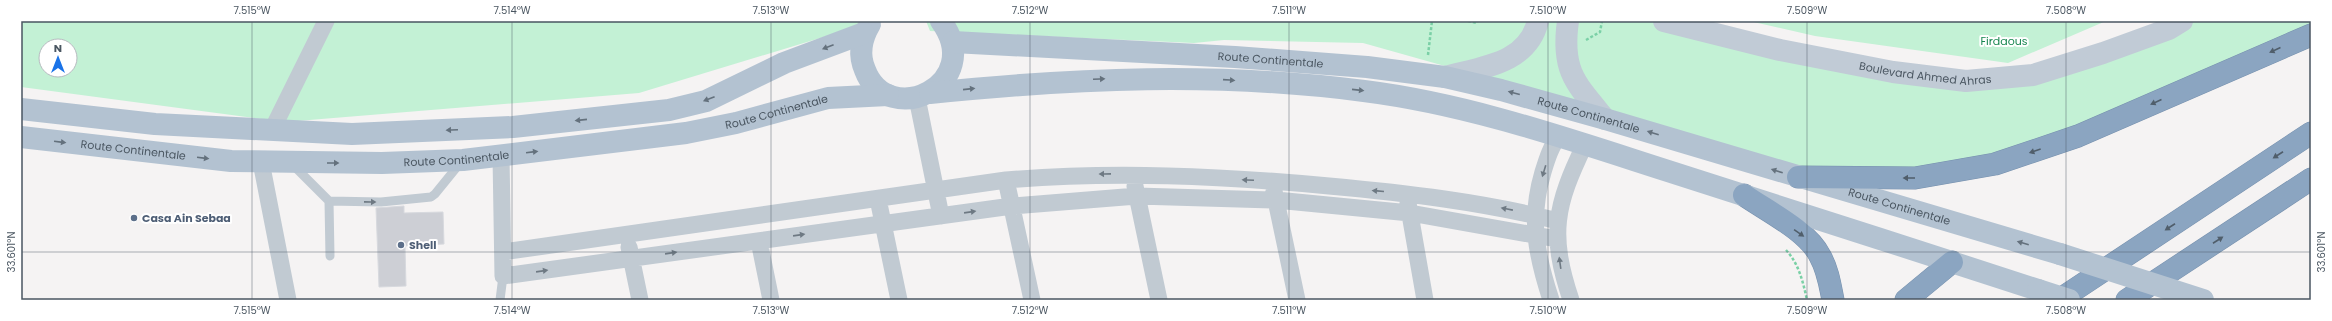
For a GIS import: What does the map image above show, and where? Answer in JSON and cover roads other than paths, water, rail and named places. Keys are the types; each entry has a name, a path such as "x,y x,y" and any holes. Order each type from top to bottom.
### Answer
{"highway":[{"path":"1798,177 1915,178 1995,164 2078,136 2311,35"},
{"path":"2059,300 2311,133"},
{"path":"2127,300 2311,179"},
{"path":"1744,195 1805,236 1820,255 1828,275 1833,300"},
{"path":"1906,300 1952,262"}],"main road":[{"path":"924,95 942,83 950,71 954,57 953,42 941,21"},
{"path":"21,109 155,124 352,134 513,127 669,110 706,101 784,63 869,25"},
{"path":"869,25 861,47 861,62 867,76 876,87 888,95"},
{"name":"Route Continentale","path":"953,42 1235,57 1367,67 1445,77 1502,90 1605,119 2060,254 2203,300"},
{"name":"Route Continentale","path":"21,138 231,162 382,163 463,160 686,133 736,123 828,98 888,95 902,99 1034,82 1126,78 1187,77 1290,84 1365,91 1418,100 1559,136 2069,300"}],"street":[{"path":"272,130 326,21"},
{"path":"1445,77 1499,62 1519,52 1531,40 1538,21"},
{"path":"1568,21 1565,50 1570,73 1605,119"},
{"name":"Boulevard Ahmed Ahras","path":"1664,21 1788,51 1893,72 1966,81 2033,75 2103,53 2173,24"},
{"path":"924,95 936,191 941,216"},
{"path":"1551,300 1538,261 1535,234 1535,215 1538,188 1553,143 1559,136"},
{"path":"1571,300 1561,269 1557,239 1558,221 1564,194 1573,169 1585,144"},
{"path":"501,156 503,276 1012,206 1137,196 1276,200 1410,213 1557,239"},
{"path":"261,162 288,300"},
{"path":"503,252 1006,180 1070,174 1132,174 1272,181 1406,193 1474,203 1558,221"},
{"path":"1132,174 1159,300"},
{"path":"1006,180 1032,300"},
{"path":"1272,181 1297,300"},
{"path":"1406,193 1425,300"},
{"path":"878,199 899,300"},
{"path":"626,234 640,300"},
{"path":"759,241 771,300"}],"lane":[{"path":"291,163 329,201 381,202 431,197 463,160"},
{"path":"329,201 330,256"},
{"path":"500,300 503,276"}],"place":[{"name":"Casa Ain Sebaa","path":"134,218"},
{"name":"Shell","path":"401,245"}],"park label":[{"name":"Firdaous","path":"2004,41"}]}
